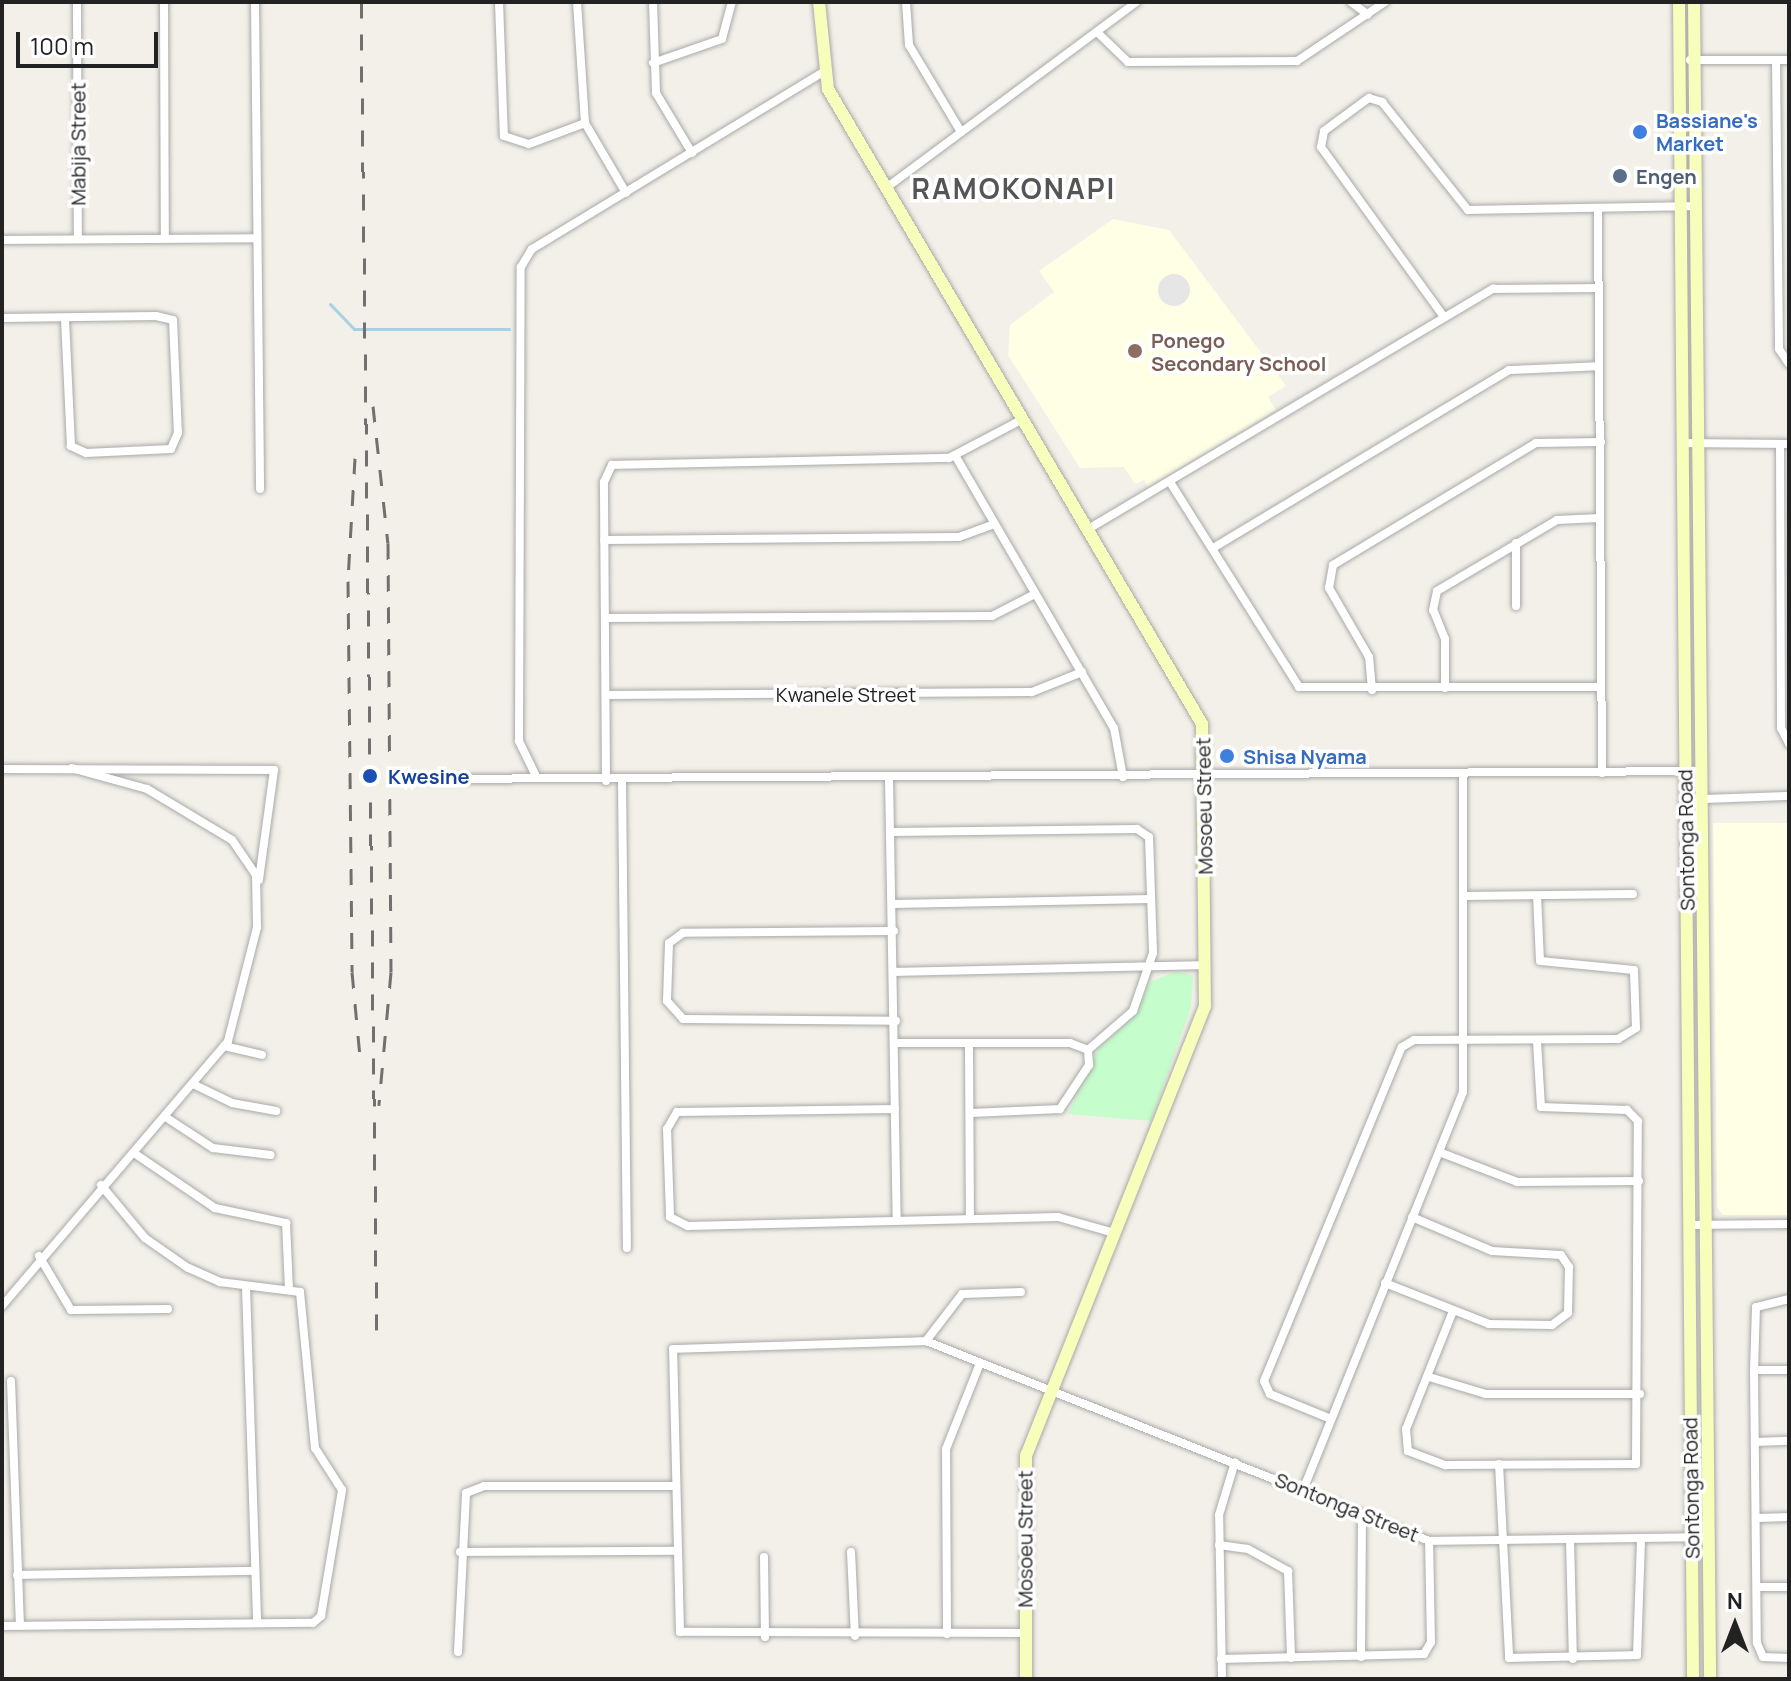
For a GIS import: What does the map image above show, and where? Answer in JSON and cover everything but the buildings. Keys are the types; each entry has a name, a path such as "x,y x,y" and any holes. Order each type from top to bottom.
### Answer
{"main road":[{"name":"Mosoeu Street","path":"819,2 822,73 886,188 1199,712 1204,777 1205,965 1201,1020 1049,1391 1023,1469 1026,1679"},
{"name":"Sontonga Road","path":"1679,2 1693,1679"},
{"name":"Sontonga Road","path":"1694,2 1710,1679"}],"street":[{"name":"Mabija Street","path":"77,2 78,237"},
{"path":"164,2 165,237"},
{"path":"255,2 260,489"},
{"path":"499,2 504,136 529,144 585,123"},
{"path":"577,2 585,123 626,193"},
{"path":"653,2 656,93 692,153"},
{"path":"653,63 722,39 732,2"},
{"path":"906,2 909,45 961,132"},
{"path":"886,188 1136,2"},
{"path":"1351,2 1368,15"},
{"path":"1097,32 1128,62 1297,61 1385,2"},
{"path":"1680,59 1789,60"},
{"path":"1776,60 1779,355 1789,364"},
{"path":"535,774 519,741 516,288 532,249 822,73"},
{"path":"1444,317 1321,147 1324,131 1362,102 1374,97 1382,102 1468,210 1696,206"},
{"path":"1777,136 1789,136"},
{"path":"1598,210 1602,773"},
{"path":"1778,213 1789,213"},
{"path":"2,240 78,237 257,238"},
{"path":"1090,528 1493,289 1598,288"},
{"path":"1778,290 1789,290"},
{"path":"2,318 65,318 173,320 178,433 171,449 86,453 71,446 65,318"},
{"path":"1213,548 1509,370 1599,366"},
{"path":"606,781 605,475 616,462 956,457 1023,419"},
{"path":"1372,690 1369,657 1329,588 1333,565 1531,445 1601,442"},
{"path":"1681,443 1784,444 1785,672 1781,728 1789,744"},
{"path":"956,457 1117,734 1123,777"},
{"path":"1170,482 1293,683 1316,692 1601,687"},
{"path":"1445,688 1445,639 1434,597 1516,543 1559,519 1600,518"},
{"path":"604,540 959,537 994,524"},
{"path":"1516,543 1516,606"},
{"path":"605,618 992,616 1035,594"},
{"name":"Kwanele Street","path":"606,695 1032,692 1082,672"},
{"path":"72,768 147,789 225,834 258,884"},
{"path":"2,769 274,770 247,987 224,1046 167,1118 101,1185 39,1256 2,1306"},
{"path":"434,779 535,774 622,781 1701,771"},
{"path":"1303,1490 1463,1092 1463,774"},
{"path":"889,778 893,832 897,1220"},
{"path":"622,781 627,1248"},
{"path":"1702,799 1789,796"},
{"path":"893,832 1141,829 1150,841 1148,965 1133,1011 1088,1050"},
{"path":"1464,896 1633,894"},
{"path":"1331,1419 1270,1394 1266,1377 1400,1050 1414,1040 1623,1038 1637,1021 1631,968 1540,961 1537,896"},
{"path":"894,904 1151,899"},
{"path":"894,931 683,933 669,943 667,1001 683,1019 896,1021"},
{"path":"895,972 1122,972 1148,965 1205,965"},
{"path":"1453,1311 1406,1429 1408,1451 1445,1465 1636,1464 1640,1394 1639,1181 1635,1114 1541,1107 1537,1041"},
{"path":"896,1043 1070,1043 1088,1050"},
{"path":"969,1044 970,1218"},
{"path":"224,1046 262,1055"},
{"path":"971,1113 1057,1111 1089,1065 1088,1050"},
{"path":"195,1085 232,1103 276,1111"},
{"path":"895,1109 677,1112 667,1129 667,1208 672,1220 688,1226 1067,1218 1114,1233"},
{"path":"167,1118 213,1148 271,1155"},
{"path":"1439,1152 1517,1182 1639,1181"},
{"path":"134,1153 215,1208 286,1223 289,1288"},
{"path":"2,1626 318,1621 342,1501 337,1474 315,1448 301,1294 289,1288 246,1287 172,1259 101,1185"},
{"path":"1385,1283 1489,1324 1559,1323 1568,1313 1568,1261 1556,1254 1492,1251 1412,1217"},
{"path":"1688,1225 1789,1224"},
{"path":"39,1256 71,1310 168,1309"},
{"path":"246,1287 257,1623"},
{"path":"1021,1292 962,1294 926,1341 677,1346 671,1361 680,1632 765,1637 1024,1633"},
{"path":"1789,1299 1756,1307 1754,1370 1760,1655 1789,1658"},
{"name":"Sontonga Street","path":"926,1341 1429,1541 1708,1537"},
{"path":"947,1634 946,1449 980,1363"},
{"path":"1754,1370 1789,1370"},
{"path":"1429,1377 1486,1394 1640,1394"},
{"path":"11,1381 20,1625"},
{"path":"1755,1442 1789,1441"},
{"path":"1222,1679 1220,1500 1235,1462"},
{"path":"1499,1464 1506,1656 1632,1659 1641,1651 1641,1538"},
{"path":"458,1652 461,1502 473,1488 675,1486"},
{"path":"1361,1657 1362,1516"},
{"path":"1758,1518 1789,1517"},
{"path":"1570,1539 1573,1659"},
{"path":"1221,1659 1416,1657 1428,1650 1429,1541"},
{"path":"1219,1545 1248,1549 1288,1571 1291,1658"},
{"path":"460,1552 675,1551"},
{"path":"851,1552 855,1636"},
{"path":"764,1557 765,1637"},
{"path":"17,1575 253,1571"},
{"path":"1757,1587 1789,1587"}],"shaded area":[{"name":"Ponego Secondary School","path":"1113,219 1169,230 1286,386 1268,397 1276,410 1148,487 1144,480 1135,484 1124,467 1080,468 1008,355 1010,325 1054,292 1039,271"},
{"path":"1174,274 1185,279 1190,290 1185,301 1174,306 1163,301 1158,290 1163,279"},
{"path":"1713,823 1789,823 1789,1215 1723,1215 1717,1207"}],"green space":[{"path":"1175,972 1193,975 1191,1007 1151,1121 1068,1114 1098,1049 1136,1014 1150,982"}],"waterway":[{"path":"330,304 354,329 509,329"}],"railway":[{"path":"361,2 377,1343"},
{"path":"373,406 388,543 391,972 379,1105"},
{"path":"355,458 348,581 352,972 360,1057"}],"place":[{"name":"Bassiane's Market","path":"1640,132"},
{"name":"Engen","path":"1620,176"},
{"name":"Ponego Secondary School","path":"1135,351"},
{"name":"Shisa Nyama","path":"1227,756"},
{"name":"Kwesine","path":"370,776"}],"district":[{"name":"RAMOKONAPI","path":"1014,188"}]}
